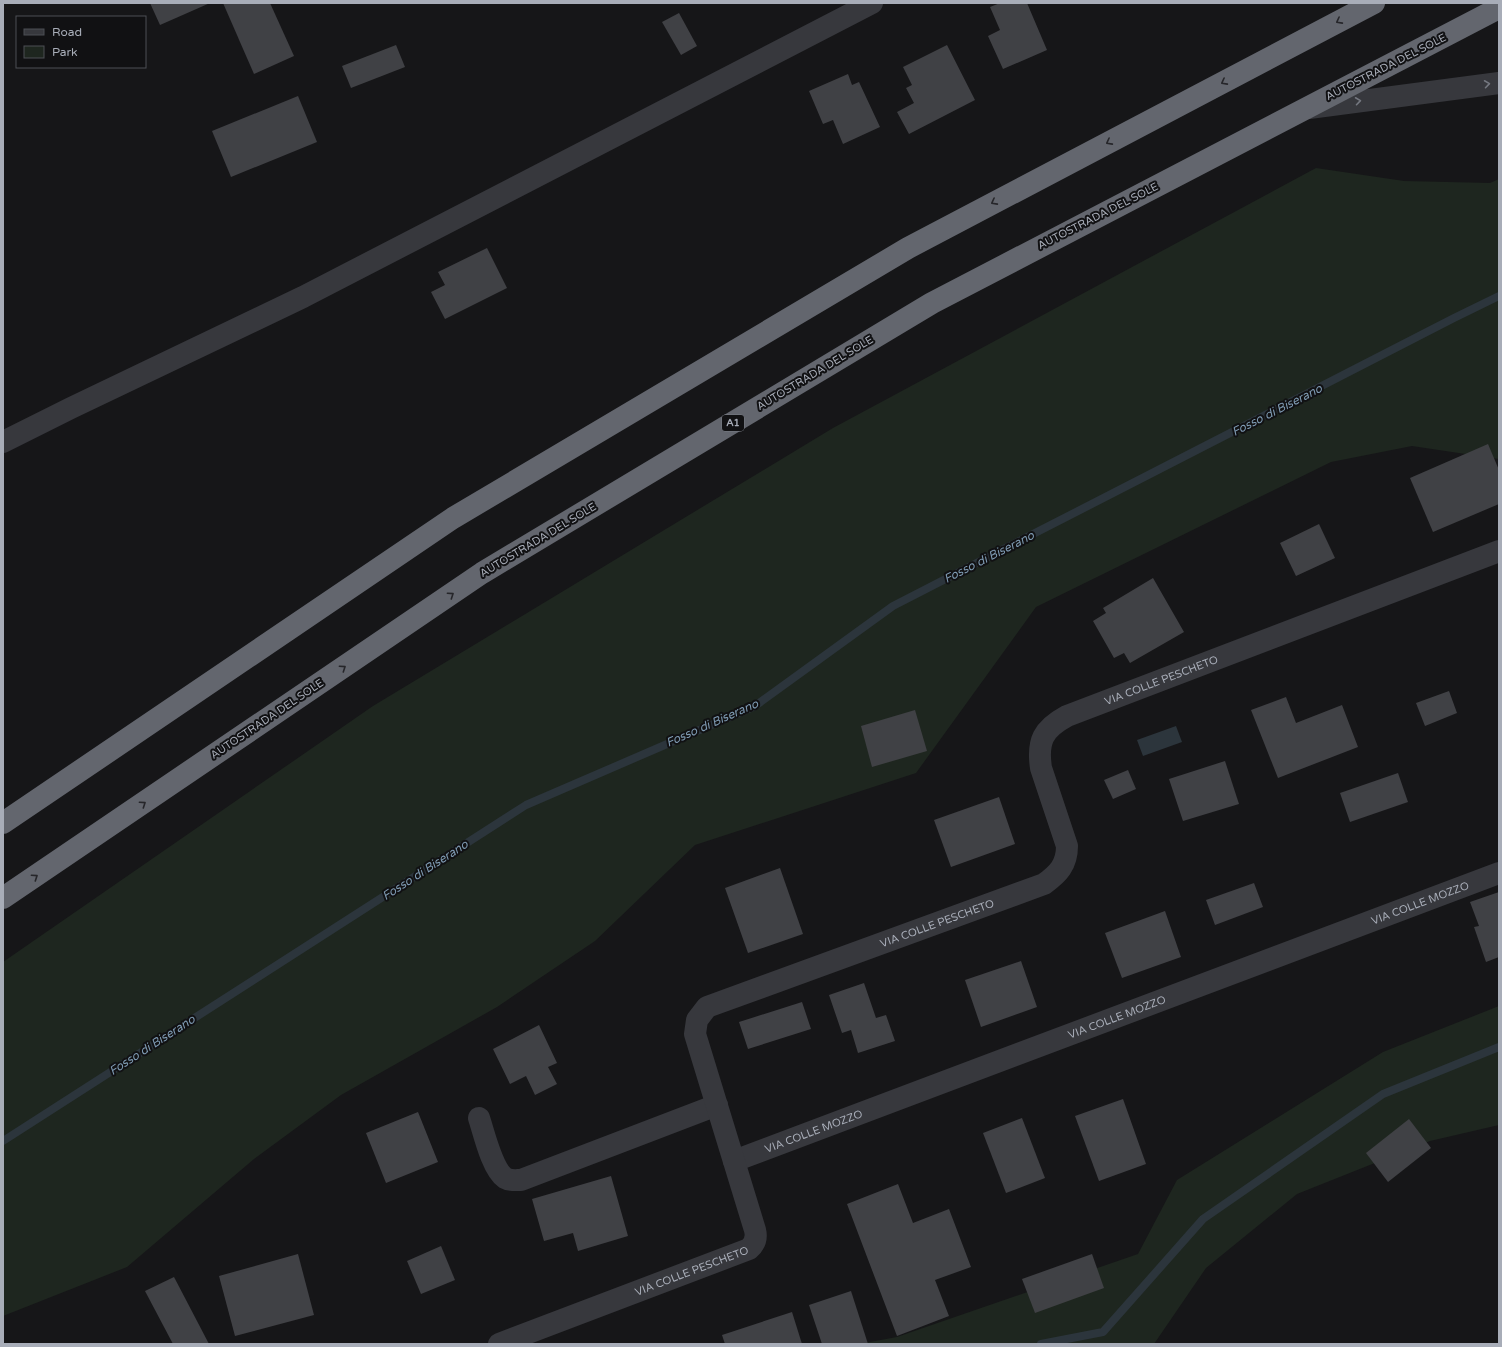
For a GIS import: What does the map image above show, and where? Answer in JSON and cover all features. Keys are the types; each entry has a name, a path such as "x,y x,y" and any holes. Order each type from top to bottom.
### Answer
{"highway":[{"path":"3,823 453,518 908,248 1374,3"},
{"name":"AUTOSTRADA DEL SOLE","path":"3,898 482,573 932,303 1499,8"}],"street":[{"path":"3,442 303,296 872,3"},
{"path":"1306,108 1499,82"},
{"name":"VIA COLLE PESCHETO","path":"498,1344 751,1247 755,1241 756,1233 695,1034 697,1020 707,1007 1044,884 1058,873 1065,863 1067,846 1041,768 1040,757 1040,747 1043,738 1048,729 1056,722 1066,716 1499,551"},
{"name":"VIA COLLE MOZZO","path":"734,1161 1499,873"},
{"path":"479,1118 495,1164 500,1172 505,1178 521,1180 717,1105"}],"green space":[{"path":"1316,168 1404,181 1490,183 1499,179 1499,459 1412,446 1331,462 1036,607 916,773 695,845 595,941 497,1007 341,1095 254,1159 127,1267 3,1316 3,962 373,706 833,428"},
{"path":"1499,1006 1499,1125 1430,1141 1297,1194 1206,1268 1154,1344 859,1344 897,1337 1138,1254 1177,1180 1383,1052"}],"shaded area":[{"path":"1176,726 1182,742 1143,756 1137,740"}],"building":[{"path":"150,3 210,3 160,25"},
{"path":"223,3 270,3 294,56 254,74"},
{"path":"1000,3 1027,3 1047,50 1003,69 988,36 1000,30 990,7"},
{"path":"679,13 697,46 681,55 662,22"},
{"path":"396,45 405,67 351,88 342,66"},
{"path":"947,45 975,100 909,134 897,112 914,103 906,88 912,85 903,67"},
{"path":"848,74 852,85 859,82 880,127 843,144 833,120 823,124 809,91"},
{"path":"298,96 317,142 231,177 212,131"},
{"path":"487,248 507,288 445,319 431,292 445,285 438,272"},
{"path":"1488,444 1499,470 1499,504 1433,532 1410,478"},
{"path":"1319,524 1335,558 1296,576 1280,543"},
{"path":"1153,578 1184,632 1130,663 1124,653 1114,658 1093,621 1106,613 1103,608"},
{"path":"1449,691 1457,713 1425,726 1416,703"},
{"path":"1286,697 1296,723 1342,705 1358,747 1278,778 1251,710"},
{"path":"915,710 927,751 872,767 861,726"},
{"path":"1225,761 1239,804 1183,821 1169,779"},
{"path":"1128,770 1136,789 1113,799 1104,780"},
{"path":"1398,773 1408,802 1350,822 1340,793"},
{"path":"999,797 1015,844 951,867 934,820"},
{"path":"780,868 803,934 748,953 725,888"},
{"path":"1254,883 1263,907 1215,925 1206,900"},
{"path":"1499,892 1499,957 1486,962 1474,927 1479,926 1470,902"},
{"path":"1165,911 1181,957 1122,978 1105,933"},
{"path":"1021,961 1037,1007 981,1027 965,980"},
{"path":"864,983 876,1018 886,1015 895,1041 858,1053 851,1030 842,1033 829,995"},
{"path":"802,1002 811,1029 748,1049 739,1022"},
{"path":"539,1025 557,1063 548,1067 557,1084 535,1095 526,1076 510,1084 493,1049"},
{"path":"1123,1099 1146,1164 1099,1181 1075,1116"},
{"path":"418,1112 438,1162 386,1183 366,1133"},
{"path":"1022,1118 1045,1178 1006,1193 983,1133"},
{"path":"1409,1119 1431,1148 1388,1182 1366,1153"},
{"path":"611,1176 628,1236 578,1251 573,1233 544,1241 532,1199"},
{"path":"898,1184 913,1223 949,1209 971,1267 935,1280 949,1316 897,1336 847,1204"},
{"path":"441,1246 455,1280 421,1294 407,1261"},
{"path":"298,1254 314,1315 235,1336 219,1276"},
{"path":"1092,1254 1104,1288 1035,1313 1022,1279"},
{"path":"174,1277 209,1344 173,1344 145,1291"},
{"path":"851,1291 868,1344 822,1344 809,1305"},
{"path":"792,1312 802,1344 725,1344 722,1335"}],"waterway":[{"name":"Fosso di Biserano","path":"3,1141 526,805 755,706 893,606 1499,296"},
{"path":"1041,1344 1103,1332 1203,1219 1383,1094 1499,1047"}]}
